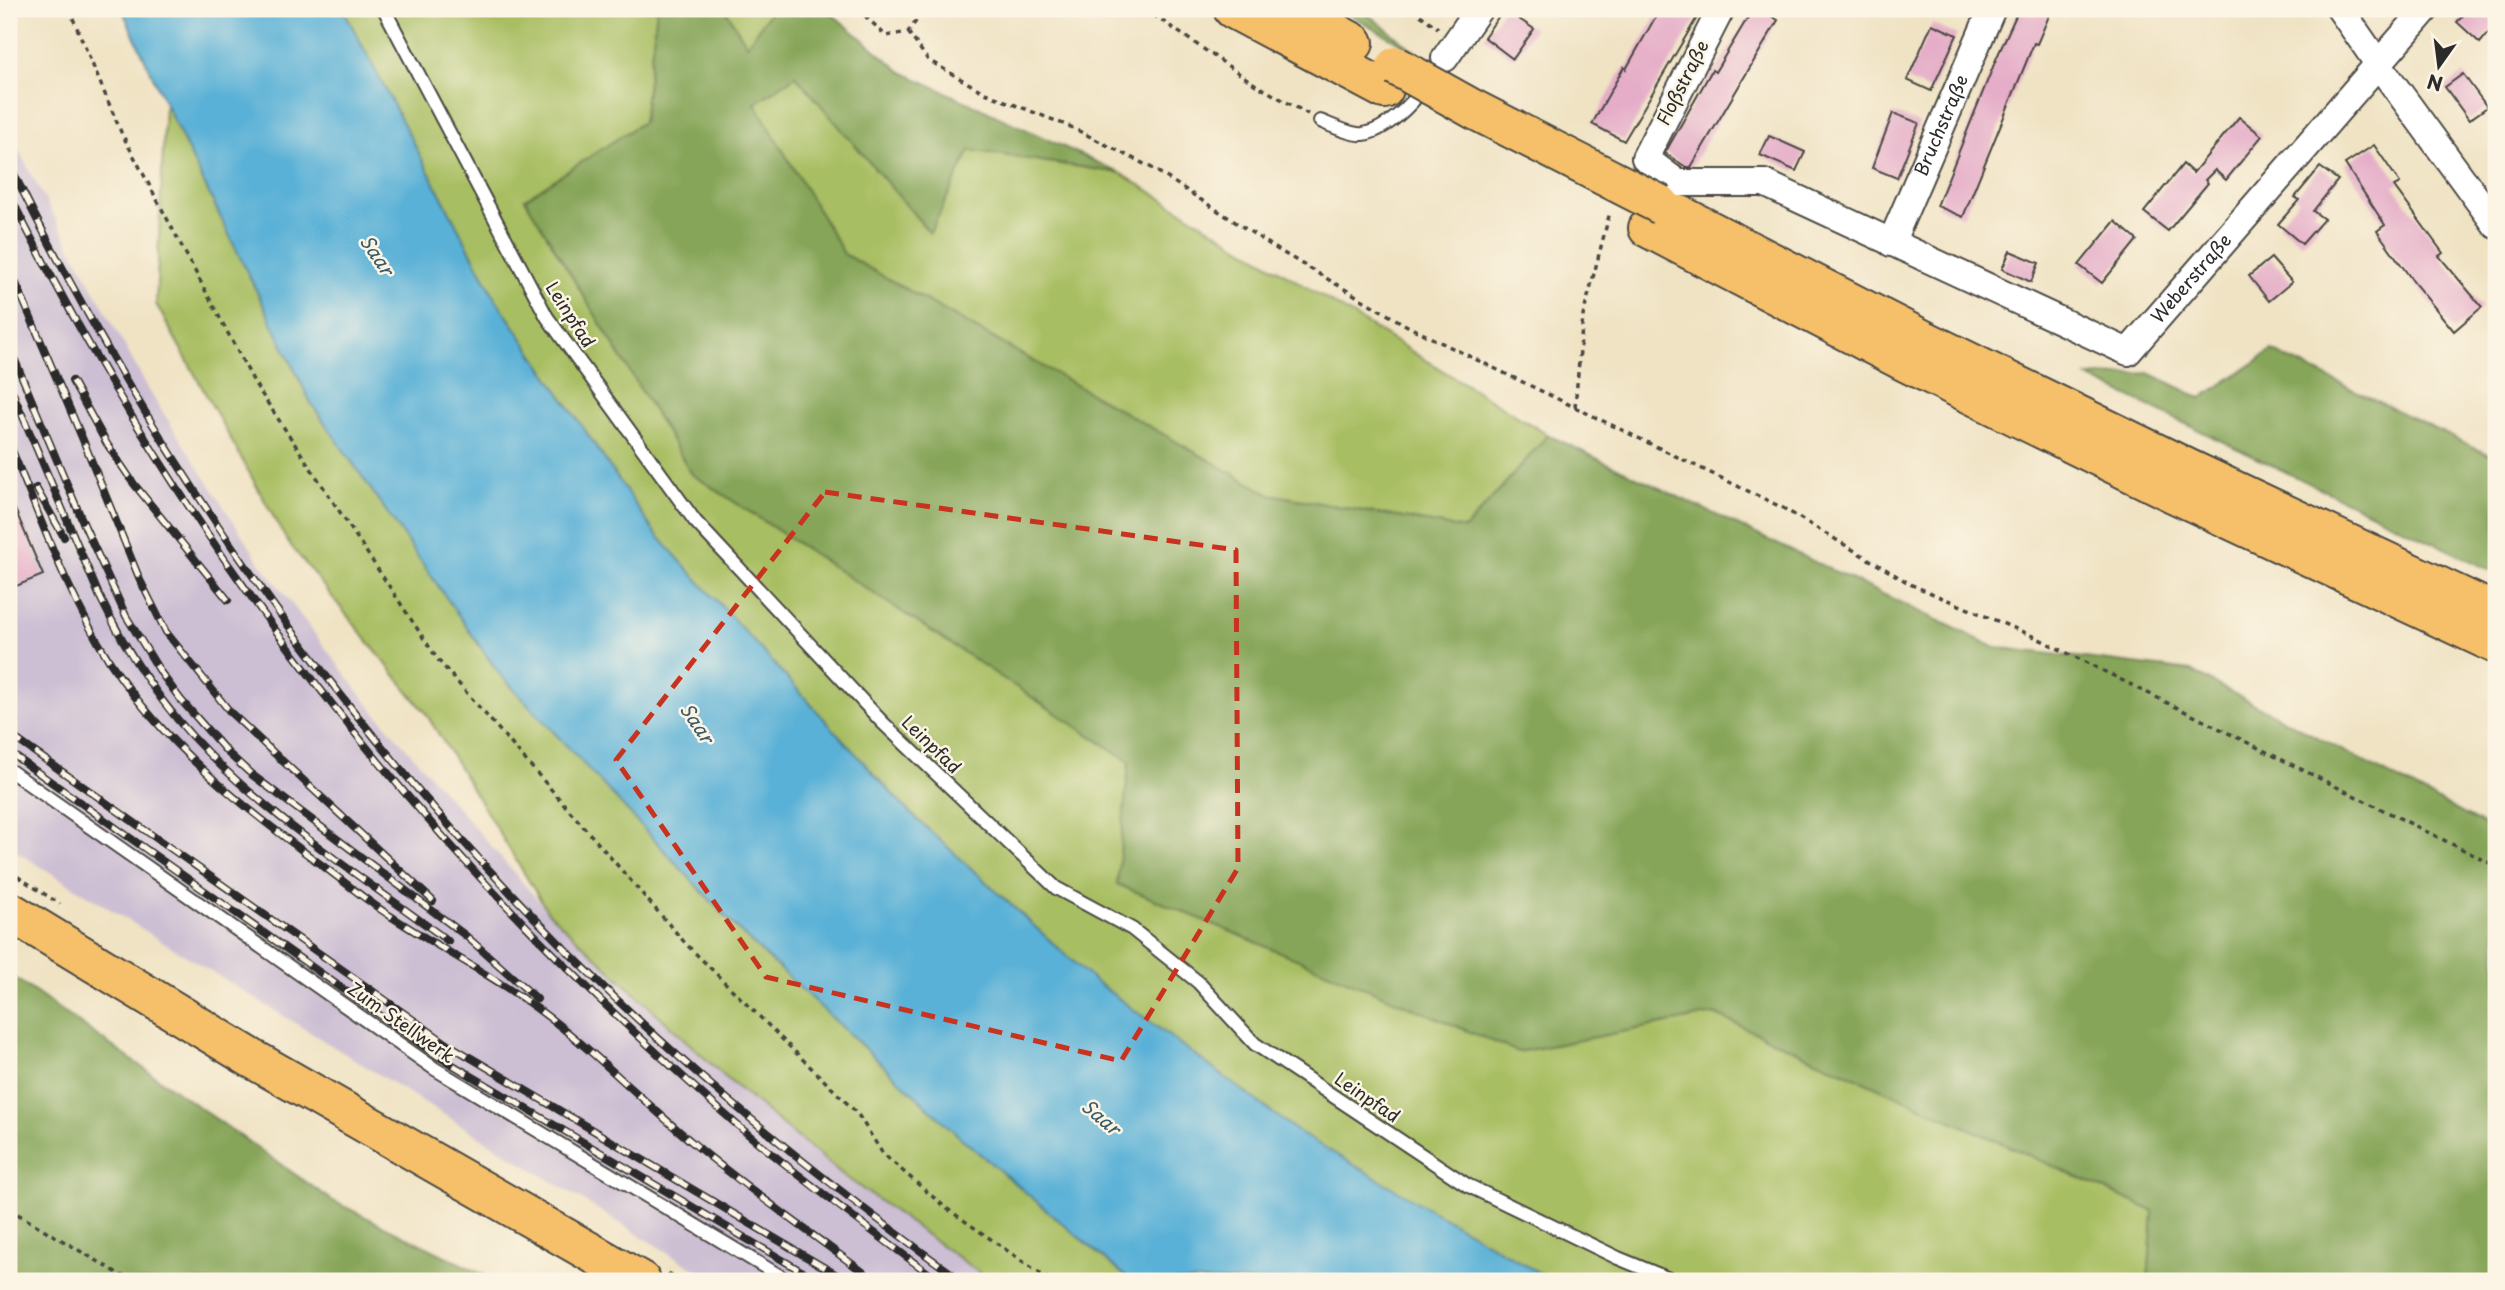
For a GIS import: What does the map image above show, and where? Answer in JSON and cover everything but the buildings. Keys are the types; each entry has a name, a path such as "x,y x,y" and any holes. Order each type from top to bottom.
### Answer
{"main road":[{"path":"1233,9 1424,70"},
{"path":"1292,9 1424,70 1655,217 1907,363 2175,494 2496,644"},
{"path":"1655,217 1922,339 2189,469 2496,613"},
{"path":"9,911 251,1058 641,1281"}],"street":[{"path":"1424,70 1479,9"},
{"name":"Floßstraße","path":"1721,9 1645,158 1678,183 1765,183 1891,243"},
{"name":"Bruchstraße","path":"1891,243 1992,9"},
{"path":"2340,9 2496,225"},
{"name":"Weberstraße","path":"1891,243 2128,352 2426,9"}],"lane":[{"name":"Leinpfad","path":"384,9 547,317 695,521 882,722 1056,888 1132,929 1198,982 1255,1044 1467,1185 1618,1258 1674,1281"},
{"path":"1320,121 1362,135 1384,126 1424,70"},
{"path":"1424,70 1430,102"},
{"path":"1467,121 1480,127"},
{"path":"1529,153 1616,197"},
{"name":"Zum Stellwerk","path":"9,770 435,1069 788,1281"}],"path":[{"path":"69,9 121,132 255,384 438,660 687,945 858,1113 883,1154 946,1208 1051,1281"},
{"path":"858,9 886,36 908,32 924,10"},
{"path":"1145,9 1256,85 1320,121"},
{"path":"1412,9 1424,70"},
{"path":"908,32 928,60 985,93 1071,127 1152,168 1280,251 1409,327 1783,508 1912,585 2035,637 2496,866"},
{"path":"1575,407 1583,316 1605,228"},
{"path":"9,1209 131,1281"}],"highlighted area":[{"path":"825,492 1236,550 1238,868 1121,1061 766,977 616,760"}],"shaded area":[{"path":"9,133 151,394 259,561 369,705 548,912 1028,1281 714,1281 9,847"}],"green space":[{"path":"343,9 657,9 643,122 525,199 692,474 1129,761 1518,1052 1714,1014 2154,1211 2148,1281 1553,1281 1301,1134 1091,978 906,809 654,532 495,298"},
{"path":"657,9 725,9 747,45 772,9 826,9 902,72 1120,173 970,150 930,233 796,76 755,103 844,254 1269,494 1465,529 1548,435 1994,647 2191,671 2496,831 2496,1281 2148,1281 2153,1211 1714,1014 1518,1052 1117,884 1129,761 692,474 525,199 643,122"},
{"path":"725,9 772,9 747,46"},
{"path":"1340,9 1361,9 1417,53"},
{"path":"796,75 929,232 970,150 1120,173 1548,435 1465,529 1269,494 844,254 754,103"},
{"path":"165,103 311,403 498,672 739,931 960,1137 1131,1281 991,1281 843,1175 725,1077 548,912 425,712 287,541 156,304"},
{"path":"2272,351 2496,458 2496,573 2088,377 2149,373 2201,398"},
{"path":"9,974 333,1201 496,1281 9,1281"}],"water":[{"name":"Saar","path":"122,9 343,9 495,298 654,532 906,809 1091,978 1301,1134 1553,1281 1131,1281 960,1137 739,931 498,672 311,403"}],"railway":[{"path":"9,164 74,289 145,412 222,531 304,647 392,758 485,865 583,967 687,1064 822,1176 962,1281"},
{"path":"9,194 72,314 140,430 214,544 293,654 377,760 466,862 559,960 657,1053 755,1140 939,1281"},
{"path":"9,267 140,580 166,632 231,713 433,901"},
{"path":"9,346 85,527 126,616 181,700 228,753 251,774 466,936 537,999"},
{"path":"72,381 107,444 134,484 228,600"},
{"path":"9,384 99,595 121,638 161,698 208,753 264,804 448,941"},
{"path":"9,443 80,610 110,662 155,721 180,748 235,798 374,905 503,985 559,1025 715,1161 875,1281"},
{"path":"36,488 64,537"},
{"path":"9,734 446,1043 847,1281"},
{"path":"9,752 436,1055 818,1281"}]}
